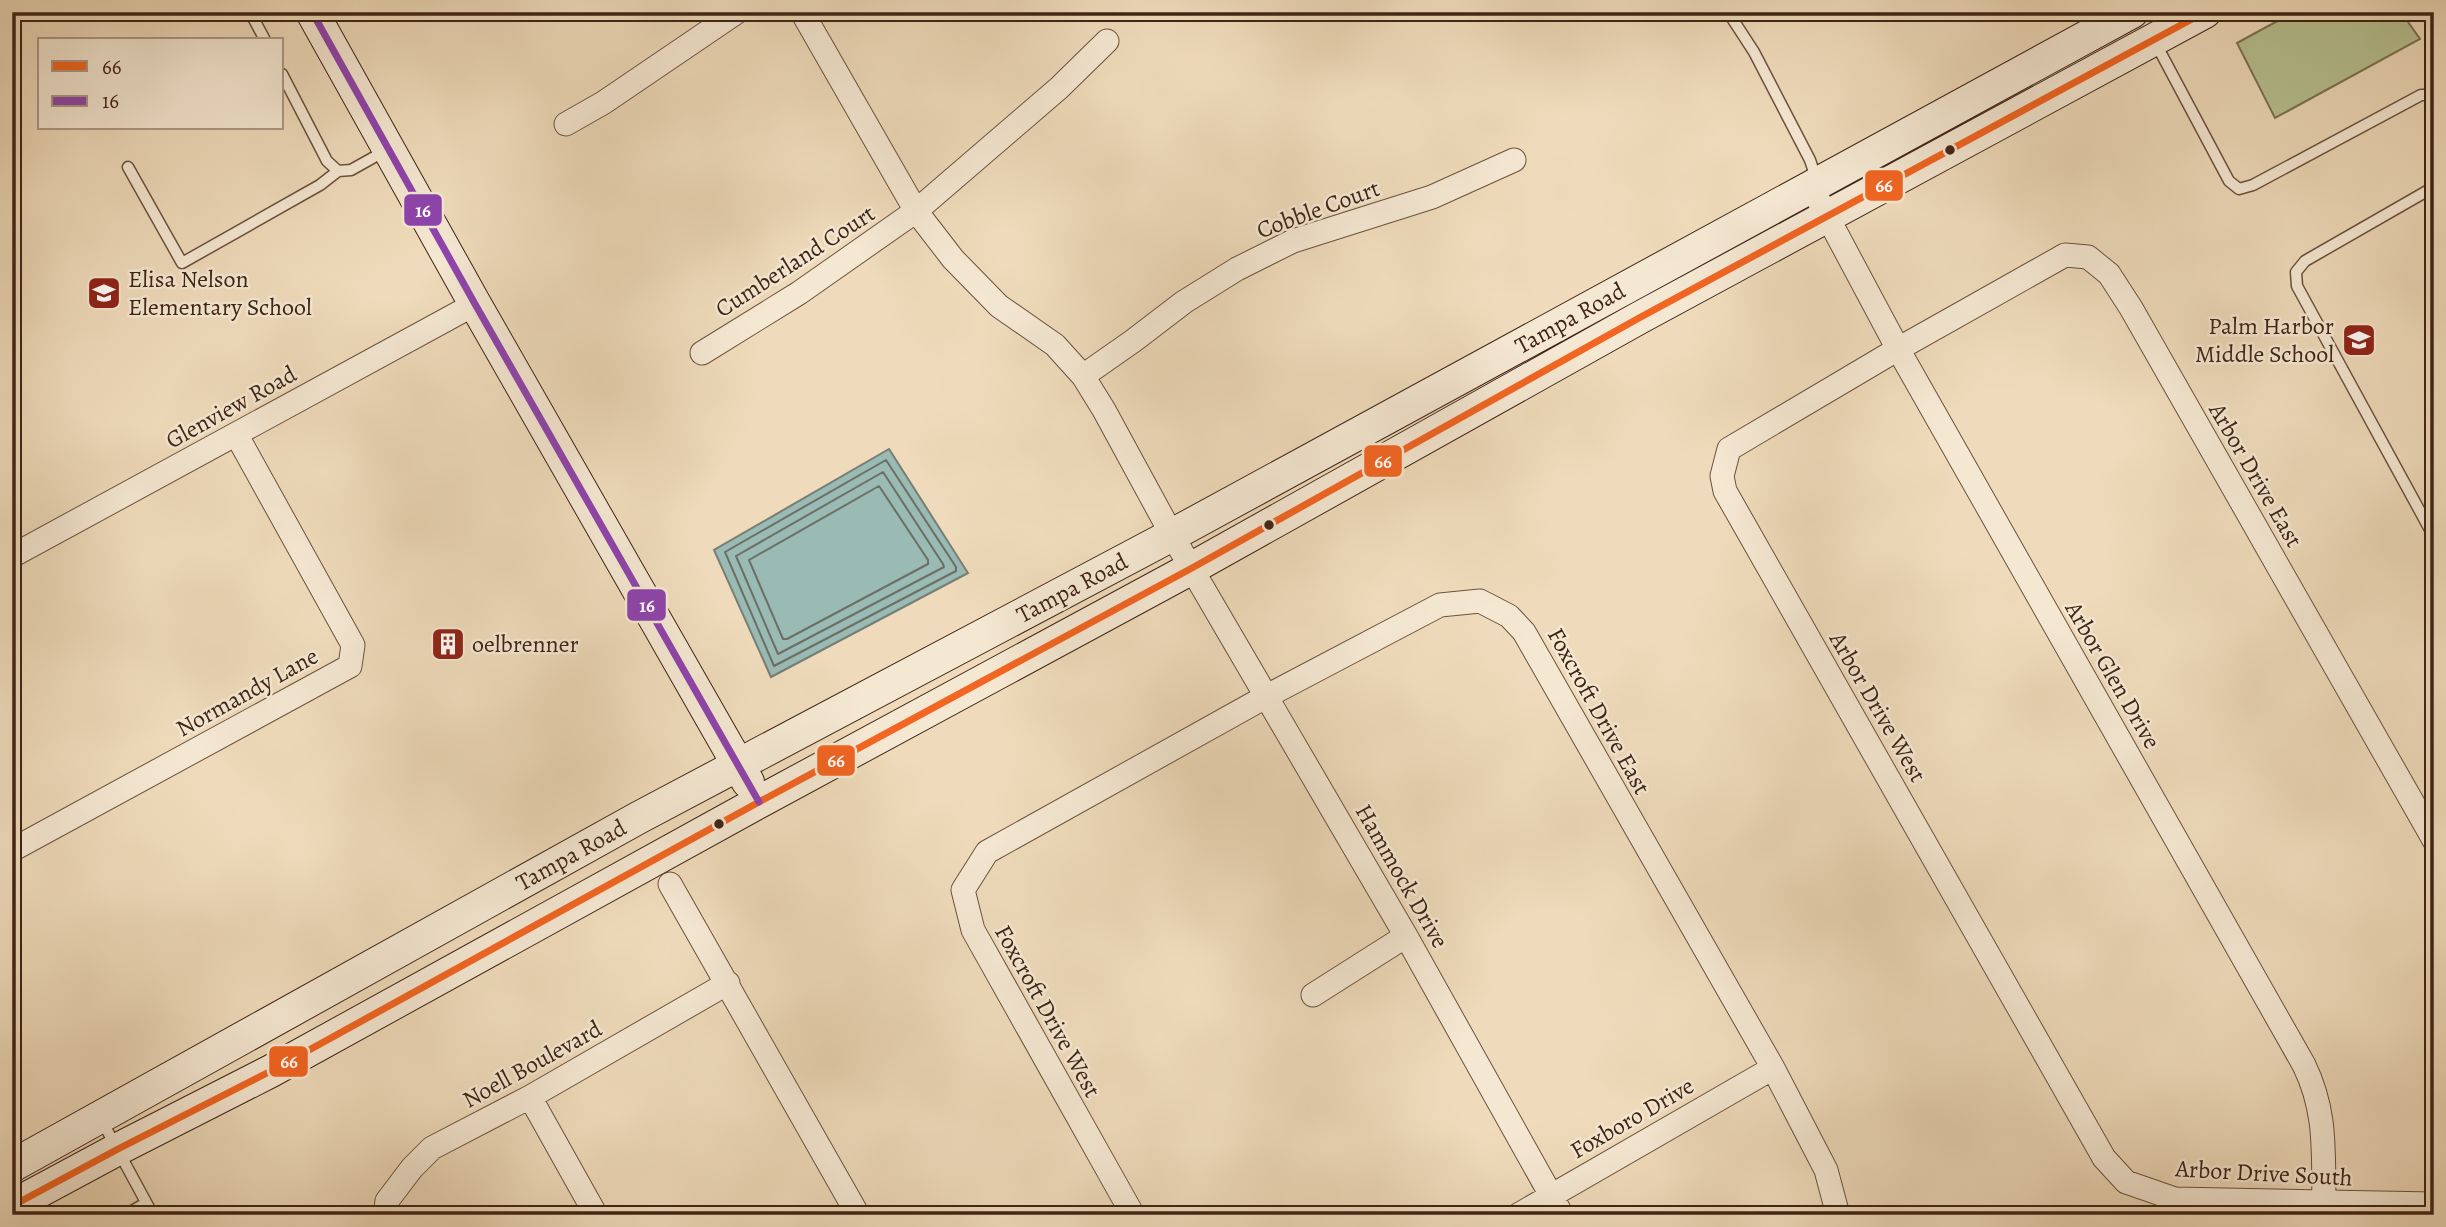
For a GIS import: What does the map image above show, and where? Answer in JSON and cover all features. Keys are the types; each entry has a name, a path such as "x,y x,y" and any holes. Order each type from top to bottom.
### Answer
{"main road":[{"path":"313,12 475,304 759,802"},
{"name":"Tampa Road","path":"12,1166 613,832 1172,535 2132,12"},
{"name":"Tampa Road","path":"12,1206 271,1071 759,802 1192,568 1627,325 2204,12"}],"street":[{"path":"566,124 603,103 737,12"},
{"name":"Hammock Drive","path":"802,12 916,211 953,259 999,306 1055,345 1083,376 1172,535 1406,936 1557,1204"},
{"path":"2139,12 2154,40"},
{"name":"Cumberland Court","path":"702,353 799,293 916,211 1059,88 1107,41"},
{"name":"Cobble Court","path":"1083,376 1184,302 1237,268 1293,242 1432,197 1514,160"},
{"name":"Arbor Glen Drive","path":"1811,186 1898,349 2304,1065 2314,1086 2322,1117 2324,1203"},
{"name":"Arbor Drive East","path":"1898,349 2065,255 2088,257 2109,274 2434,840"},
{"name":"Glenview Road","path":"12,556 475,304"},
{"name":"Arbor Drive West","path":"1898,349 1728,449 1722,476 1725,491 2104,1158"},
{"name":"Normandy Lane","path":"12,850 349,666 353,645 236,434"},
{"name":"Foxcroft Drive East","path":"1267,696 1440,605 1480,601 1509,616 1524,632 1773,1068 1826,1170 1838,1215"},
{"name":"Foxcroft Drive West","path":"1133,1215 973,930 963,890 987,852 1267,696"},
{"path":"670,884 858,1215"},
{"path":"1313,995 1406,936"},
{"name":"Noell Boulevard","path":"384,1215 387,1201 412,1168 432,1148 530,1097 728,983"},
{"name":"Foxboro Drive","path":"1518,1215 1557,1204 1773,1068"},
{"path":"530,1097 596,1215"},
{"name":"Arbor Drive South","path":"2104,1158 2126,1181 2175,1199 2434,1205"}],"lane":[{"path":"250,12 264,38"},
{"path":"1728,12 1754,52 1810,160 1813,169 1811,186"},
{"path":"2154,40 2229,181 2239,190 2420,95 2434,95"},
{"path":"284,78 327,161 338,171"},
{"path":"128,167 182,263 320,185 338,171 351,170 389,149"},
{"path":"2434,187 2305,261 2296,272 2297,286 2434,537"},
{"path":"100,1118 153,1215"},
{"path":"125,1215 146,1203"}],"green space":[{"path":"2294,12 2401,12 2420,39 2275,118 2237,43"}],"water":[{"path":"889,449 968,573 771,677 714,550"}],"transit line":[{"name":"16","path":"312,12 759,802"},
{"name":"66","path":"12,1206 271,1071 759,802 1192,568 1639,318 2205,12"}],"place":[{"name":"Elisa Nelson Elementary School","path":"104,293"},
{"name":"Palm Harbor Middle School","path":"2359,340"},
{"name":"oelbrenner","path":"448,644"}]}
